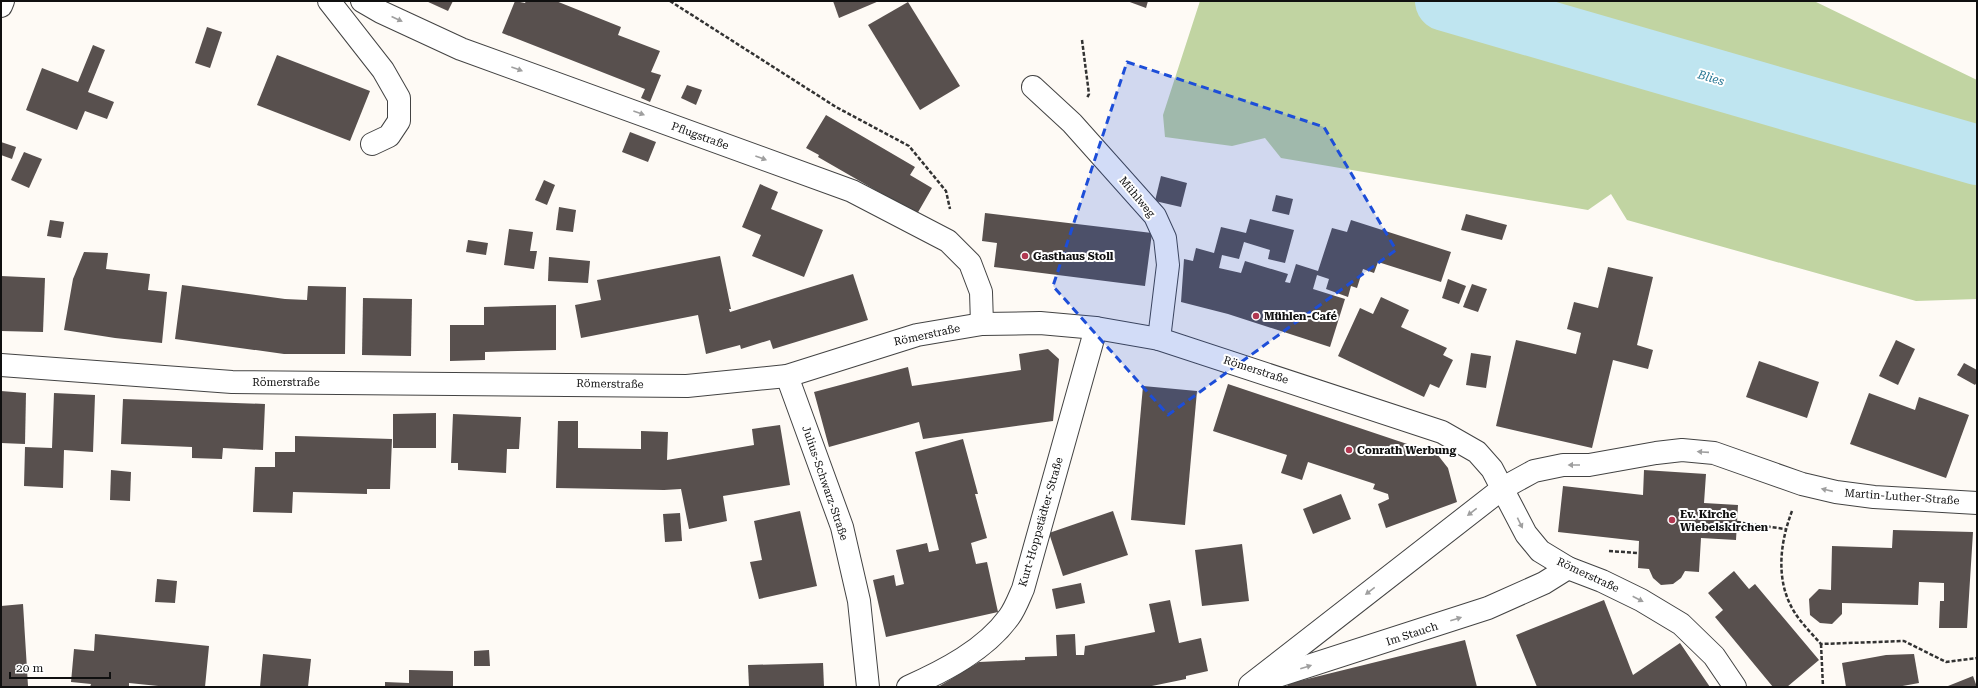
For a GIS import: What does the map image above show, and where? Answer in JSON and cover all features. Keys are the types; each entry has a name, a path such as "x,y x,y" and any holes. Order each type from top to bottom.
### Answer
{"street":[{"path":"1,6 3,1"},
{"path":"329,1 342,20 383,70 400,98 400,121 389,136 372,144"},
{"name":"Pflugstraße","path":"362,1 381,12 461,49 852,191 948,241 970,263 982,292 982,324"},
{"name":"Mühlweg","path":"1033,87 1072,123 1155,216 1165,238 1168,265 1159,339"},
{"name":"Römerstraße","path":"1,365 232,382 687,386 787,376 917,335 982,324 1040,323 1096,328 1159,339 1442,432 1477,452 1492,469 1526,534 1540,551 1568,568 1602,581 1635,597 1681,624 1714,656 1735,687"},
{"name":"Kurt-Hoppstädter-Straße","path":"908,687 937,674 985,643 1010,617 1023,589 1096,328"},
{"name":"Julius-Schwarz-Straße","path":"787,376 842,527 859,601 868,687"},
{"name":"Martin-Luther-Straße","path":"1503,488 1534,471 1563,465 1589,465 1682,450 1714,453 1802,484 1836,492 1874,497 1977,502"},
{"name":"Im Stauch","path":"1246,686 1503,488"},
{"name":"Im Stauch","path":"1246,686 1488,608 1544,583 1568,568"}],"path":[{"path":"670,1 836,107 909,146 946,191 952,214 948,241"},
{"path":"1072,123 1089,94 1082,40"},
{"path":"1802,484 1785,529 1780,557 1786,594 1797,616 1821,644 1823,687"},
{"path":"1737,522 1785,529"},
{"path":"1627,553 1638,554"},
{"path":"1821,644 1904,641 1946,662 1977,658"}],"highlighted area":[{"path":"1127,62 1324,127 1396,250 1168,415 1053,286"}],"green space":[{"path":"1200,1 1814,1 1977,80 1977,299 1916,301 1627,220 1611,194 1588,210 1281,158 1265,138 1232,146 1165,137 1163,115"}],"building":[{"path":"426,1 453,1 448,11"},
{"path":"515,1 525,3 526,1 556,1 621,27 618,35 660,51 651,72 661,75 650,102 641,98 645,89 502,33"},
{"path":"833,1 879,1 839,18"},
{"path":"1127,1 1148,1 1146,8"},
{"path":"908,2 960,86 920,110 868,25"},
{"path":"207,27 222,32 210,68 195,63"},
{"path":"93,45 105,50 88,92 114,102 107,119 85,111 77,130 26,110 42,68 78,82"},
{"path":"277,55 370,91 350,141 257,105"},
{"path":"687,85 702,90 696,105 681,98"},
{"path":"826,115 915,167 910,175 932,188 917,214 818,157 819,155 806,148"},
{"path":"630,132 656,142 648,162 622,152"},
{"path":"1,142 16,147 12,159 1,155"},
{"path":"24,152 42,159 29,188 11,180"},
{"path":"1161,176 1187,183 1181,207 1155,201"},
{"path":"544,180 555,185 547,205 535,200"},
{"path":"760,184 778,192 771,209 823,230 804,277 752,256 761,235 742,227"},
{"path":"1276,195 1293,199 1289,215 1272,211"},
{"path":"559,207 576,210 573,232 556,230"},
{"path":"985,213 1152,233 1145,286 994,267 997,243 982,241"},
{"path":"1466,214 1507,225 1502,240 1461,230"},
{"path":"1250,219 1294,230 1285,263 1268,259 1270,250 1244,242 1239,259 1222,255 1219,268 1241,273 1245,261 1288,274 1285,282 1290,283 1296,264 1318,271 1332,228 1347,232 1351,220 1451,252 1441,282 1378,262 1374,273 1363,269 1357,288 1351,286 1348,297 1326,289 1329,279 1317,275 1313,289 1345,299 1330,347 1228,314 1181,302 1184,259 1193,261 1196,248 1214,253 1221,227 1246,233"},
{"path":"50,220 64,222 61,238 47,236"},
{"path":"509,229 533,232 530,251 537,251 534,269 504,265"},
{"path":"468,240 488,243 486,255 466,252"},
{"path":"84,252 108,253 106,269 150,274 148,290 167,292 162,343 115,338 64,330 73,279"},
{"path":"720,256 731,309 729,309 730,312 853,274 868,320 773,349 770,340 741,349 740,345 706,354 698,315 581,338 575,305 601,300 597,280"},
{"path":"549,257 590,261 588,283 548,281"},
{"path":"1608,267 1653,277 1637,345 1653,350 1648,369 1613,360 1592,448 1496,426 1516,340 1576,354 1581,333 1567,329 1574,302 1598,308"},
{"path":"1,276 45,278 43,332 1,331"},
{"path":"1448,279 1466,286 1459,304 1442,298"},
{"path":"1472,284 1487,289 1478,312 1463,307"},
{"path":"182,285 285,299 307,300 308,286 346,287 345,354 284,354 175,339"},
{"path":"1381,297 1409,310 1401,327 1447,348 1443,355 1453,360 1439,388 1430,384 1424,397 1338,356 1360,308 1373,314"},
{"path":"363,298 412,299 411,356 362,355"},
{"path":"556,305 556,350 485,352 485,360 450,361 450,325 484,325 484,307"},
{"path":"1896,340 1915,349 1898,385 1879,376"},
{"path":"1048,349 1059,359 1053,421 923,439 919,422 829,447 814,392 908,367 912,386 1021,370 1019,354"},
{"path":"1471,353 1491,356 1486,388 1466,385"},
{"path":"1759,361 1819,382 1807,418 1746,397"},
{"path":"1964,363 1977,370 1977,382 1975,385 1957,375"},
{"path":"1228,384 1437,454 1448,468 1457,502 1386,528 1378,504 1389,499 1388,494 1373,489 1375,484 1308,462 1302,480 1281,473 1287,455 1213,431"},
{"path":"1143,386 1197,391 1185,525 1131,520"},
{"path":"1,391 26,393 25,444 1,443"},
{"path":"54,393 95,395 93,452 64,450 63,488 24,486 25,447 52,448"},
{"path":"1869,393 1915,410 1919,397 1969,415 1946,478 1850,444"},
{"path":"123,399 265,404 263,450 223,448 222,459 192,458 192,447 121,444"},
{"path":"436,413 436,448 393,448 393,414"},
{"path":"453,414 521,417 519,449 507,449 506,473 458,470 458,463 451,463"},
{"path":"558,421 578,421 578,448 641,449 641,431 668,432 667,460 754,445 752,429 780,425 790,485 723,496 727,521 689,529 681,489 556,488"},
{"path":"295,436 392,439 390,489 367,489 367,494 293,492 292,513 253,512 255,467 275,467 275,452 295,452"},
{"path":"963,439 978,494 975,494 987,538 971,543 976,564 987,562 998,612 886,637 873,580 894,575 896,586 904,584 896,550 927,543 929,552 939,550 915,452"},
{"path":"111,470 131,472 130,501 110,500"},
{"path":"1644,470 1706,474 1704,503 1738,505 1736,540 1701,538 1699,572 1685,571 1681,578 1673,584 1661,585 1653,578 1649,569 1638,568 1639,541 1558,532 1563,486 1643,495"},
{"path":"1341,494 1351,519 1313,534 1303,509"},
{"path":"800,511 817,586 759,599 750,562 762,560 754,521"},
{"path":"1113,511 1128,555 1063,576 1049,533"},
{"path":"680,513 682,541 665,542 663,514"},
{"path":"1893,530 1973,532 1967,628 1939,628 1940,601 1944,601 1944,583 1919,582 1918,605 1842,603 1842,614 1832,624 1820,623 1810,615 1809,599 1819,589 1831,590 1832,546 1892,548"},
{"path":"1242,544 1249,601 1202,606 1195,550"},
{"path":"1734,571 1749,589 1755,584 1819,660 1787,687 1773,687 1715,617 1723,610 1708,593"},
{"path":"157,579 177,581 175,603 155,602"},
{"path":"1081,583 1085,603 1056,609 1052,589"},
{"path":"1170,600 1179,643 1201,638 1208,671 1186,676 1186,679 1147,687 938,687 979,662 1025,660 1025,657 1057,656 1056,635 1075,634 1076,655 1084,655 1085,646 1155,632 1149,604"},
{"path":"1604,600 1633,675 1680,643 1710,687 1537,687 1516,635"},
{"path":"23,604 28,686 1,687 1,606"},
{"path":"95,634 209,646 205,687 168,687 129,683 129,687 90,687 91,684 71,682 74,649 94,651"},
{"path":"1465,640 1477,687 1288,687 1287,684"},
{"path":"489,650 490,666 474,666 474,651"},
{"path":"263,654 311,659 308,687 260,687"},
{"path":"1914,654 1919,683 1897,687 1846,687 1842,663 1886,655"},
{"path":"823,663 824,687 749,687 748,665"},
{"path":"409,670 453,671 453,687 385,687 385,682 409,683"},
{"path":"1973,676 1977,687 1948,686"}],"waterway":[{"name":"Blies","path":"1445,1 1977,155"}],"place":[{"name":"Gasthaus Stoll","path":"1025,256"},
{"name":"Mühlen-Café","path":"1256,316"},
{"name":"Conrath Werbung","path":"1349,450"},
{"name":"Ev. Kirche Wiebelskirchen","path":"1672,520"}]}
